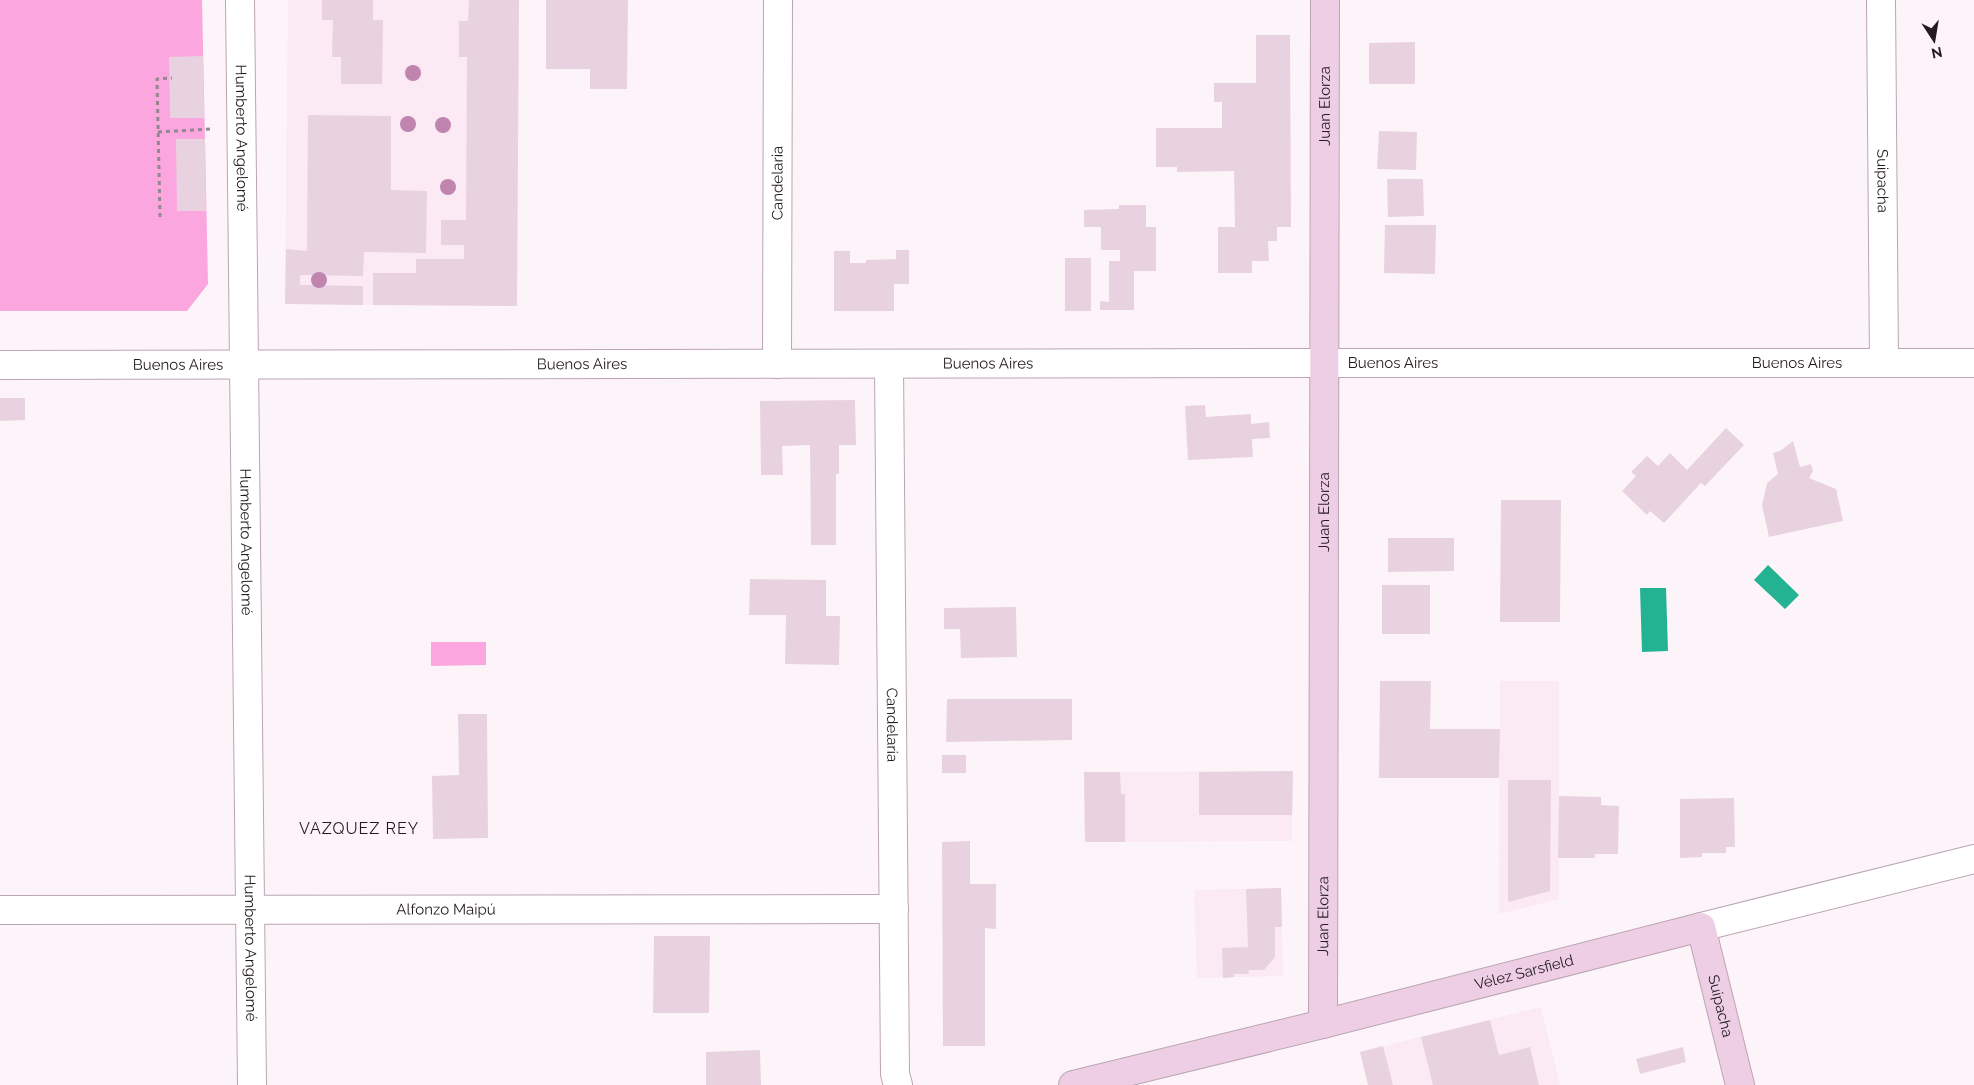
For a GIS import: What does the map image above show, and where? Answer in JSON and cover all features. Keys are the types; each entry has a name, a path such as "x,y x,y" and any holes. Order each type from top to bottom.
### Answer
{"main road":[{"name":"Juan Elorza","path":"1323,1024 1325,0"},
{"name":"Vélez Sarsfield","path":"1073,1085 1323,1024 1701,927"},
{"name":"Suipacha","path":"1701,927 1740,1085"}],"street":[{"name":"Humberto Angelomé","path":"240,0 252,1085"},
{"name":"Candelaria","path":"777,364 778,0"},
{"name":"Suipacha","path":"1881,0 1884,363"},
{"name":"Buenos Aires","path":"0,365 1974,363"},
{"name":"Candelaria","path":"889,364 895,1074 898,1085"},
{"name":"Vélez Sarsfield","path":"1701,927 1974,859"},
{"name":"Alfonzo Maipú","path":"0,910 894,909"}],"path":[{"path":"160,217 157,79 172,78"},
{"path":"158,132 242,127"}],"shaded area":[{"path":"0,0 202,0 208,284 187,311 0,311"},
{"path":"288,0 519,0 517,306 285,304"},
{"path":"1768,565 1799,595 1785,609 1754,580"},
{"path":"1640,588 1666,588 1668,651 1642,652"},
{"path":"431,642 486,642 486,665 431,666"},
{"path":"1500,681 1559,681 1559,899 1499,914"},
{"path":"1293,771 1292,841 1085,842 1084,772"},
{"path":"1281,888 1283,976 1197,978 1194,890"},
{"path":"1541,1007 1560,1085 1368,1085 1360,1052"}],"building":[{"path":"322,0 373,0 373,20 383,20 382,84 341,84 341,57 332,57 333,20 322,20"},
{"path":"469,0 519,0 517,306 373,305 373,273 416,273 416,259 464,259 464,245 441,245 441,220 466,220 467,57 459,57 459,21 468,21"},
{"path":"546,0 628,0 627,89 590,89 590,69 546,69"},
{"path":"1256,35 1290,35 1291,227 1277,227 1277,241 1268,241 1269,261 1252,261 1252,273 1218,273 1218,227 1235,227 1234,171 1177,172 1177,167 1156,167 1156,128 1222,128 1222,102 1214,102 1214,83 1256,83"},
{"path":"1415,42 1415,84 1369,84 1369,43"},
{"path":"203,56 204,118 170,118 169,57"},
{"path":"308,115 391,116 391,190 427,191 426,253 364,252 363,276 300,275 300,285 363,286 363,305 285,304 286,249 307,251"},
{"path":"1379,131 1417,132 1416,170 1377,169"},
{"path":"176,139 205,139 206,211 177,211"},
{"path":"1387,179 1423,179 1424,216 1388,217"},
{"path":"1119,205 1146,205 1146,227 1156,227 1156,271 1134,271 1134,310 1100,310 1100,301 1109,302 1109,261 1120,261 1120,250 1101,250 1101,227 1084,227 1084,210 1119,209"},
{"path":"1385,225 1436,225 1435,274 1384,273"},
{"path":"896,250 909,250 909,284 894,284 894,311 834,311 834,251 850,251 850,263 866,263 866,260 896,259"},
{"path":"1065,258 1091,258 1091,311 1065,311"},
{"path":"0,398 25,398 25,420 0,421"},
{"path":"855,400 856,445 839,445 839,474 836,474 836,545 811,545 810,445 782,446 783,475 761,475 760,401"},
{"path":"1205,405 1206,417 1251,414 1251,424 1269,422 1270,438 1252,439 1253,457 1188,460 1185,406"},
{"path":"1726,428 1744,445 1705,486 1701,483 1664,523 1650,511 1647,515 1622,491 1636,476 1631,472 1647,456 1658,466 1670,453 1687,470"},
{"path":"1793,441 1800,467 1811,464 1813,471 1809,478 1836,489 1843,521 1769,537 1762,505 1767,483 1778,474 1773,453 1780,451"},
{"path":"1501,500 1561,500 1560,622 1500,622"},
{"path":"1388,538 1454,538 1454,571 1388,572"},
{"path":"750,579 826,580 826,616 840,616 839,665 785,664 786,615 749,615"},
{"path":"1382,585 1430,585 1430,634 1382,634"},
{"path":"1016,607 1017,657 961,658 960,629 944,629 944,608"},
{"path":"1380,681 1431,681 1430,729 1500,729 1499,778 1379,778"},
{"path":"947,699 1072,699 1072,740 946,742"},
{"path":"458,714 487,714 488,838 433,839 432,776 459,775"},
{"path":"942,755 966,755 966,773 942,773"},
{"path":"1293,771 1292,815 1199,815 1199,772"},
{"path":"1084,772 1120,772 1121,794 1125,794 1125,842 1085,842"},
{"path":"1508,780 1551,780 1550,891 1508,902"},
{"path":"1559,796 1601,797 1601,805 1619,806 1618,854 1595,854 1595,858 1558,858"},
{"path":"1734,798 1735,847 1726,847 1726,853 1702,853 1702,857 1680,858 1680,799"},
{"path":"970,841 970,884 996,884 996,929 985,928 985,1046 943,1046 942,842"},
{"path":"1281,888 1282,927 1275,927 1275,957 1264,970 1248,970 1249,974 1234,974 1234,977 1223,978 1222,948 1248,947 1246,889"},
{"path":"654,936 710,936 709,1013 653,1013"},
{"path":"1490,1020 1499,1055 1530,1047 1539,1085 1433,1085 1421,1037"},
{"path":"1383,1046 1393,1085 1368,1085 1360,1052"},
{"path":"1683,1047 1686,1062 1640,1074 1636,1059"},
{"path":"760,1050 761,1085 706,1085 706,1052"}],"district":[{"name":"VAZQUEZ REY","path":"359,828"}]}
